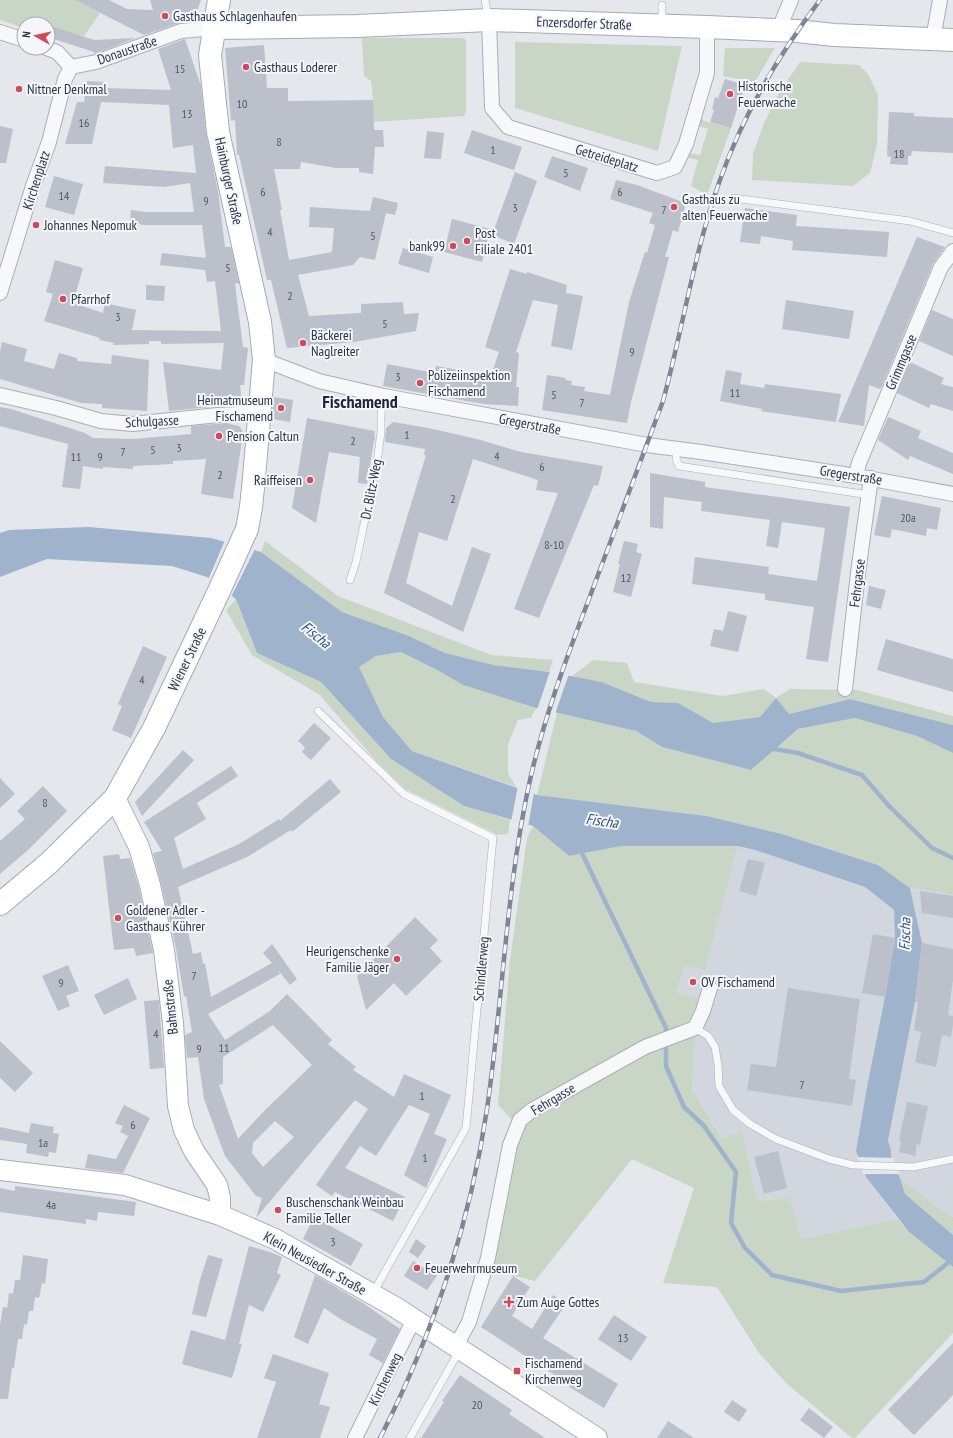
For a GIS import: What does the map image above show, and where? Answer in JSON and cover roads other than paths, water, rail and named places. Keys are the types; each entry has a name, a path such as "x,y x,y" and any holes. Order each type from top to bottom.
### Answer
{"main road":[{"name":"Hainburger Straße","path":"219,0 210,55 218,132 260,322 264,360"},
{"name":"Enzersdorfer Straße","path":"214,28 364,26 487,10 662,26 707,27 943,40"},
{"name":"Wiener Straße","path":"0,904 49,863 115,798 154,728 247,529 251,506 264,360"},
{"name":"Bahnstraße","path":"115,798 139,847 150,885 164,950 173,1023 178,1106 184,1130 194,1151 218,1185 220,1215"},
{"name":"Klein Neusiedler Straße","path":"0,1170 125,1185 220,1215 275,1239 414,1319 597,1438"}],"street":[{"path":"778,31 791,0"},
{"path":"940,0 943,40"},
{"name":"Getreideplatz","path":"487,10 492,108 508,127 656,173 676,166 686,144 707,73 707,27"},
{"name":"Donaustraße","path":"71,67 96,62 181,31 214,28"},
{"path":"0,32 16,37"},
{"path":"56,52 71,67"},
{"name":"Kirchenplatz","path":"0,293 33,186 49,142 65,79 71,67"},
{"name":"Grimmgasse","path":"856,476 859,463 941,266 953,252"},
{"name":"Gregerstraße","path":"264,360 319,381 384,396 647,445 871,478 953,494"},
{"name":"Schulgasse","path":"0,395 56,408 101,421 133,424 218,415 260,413"},
{"name":"Fehrgasse","path":"845,688 858,573 871,478"},
{"path":"690,1031 703,1011 710,988"},
{"name":"Fehrgasse","path":"458,1348 469,1322 488,1258 510,1145 520,1120 532,1110 645,1047 690,1031"},
{"name":"Kirchenweg","path":"355,1438 414,1319"}],"lane":[{"path":"662,5 662,26"},
{"path":"733,198 910,221 953,233"},
{"name":"Dr. Blitz-Weg","path":"350,580 356,562 377,463 384,396"},
{"name":"Gregerstraße","path":"677,449 676,459 679,466 869,495"},
{"name":"Schindlerweg","path":"318,711 404,794 493,838 466,1128 372,1295"},
{"path":"690,1031 708,1036 715,1047 719,1086 733,1110 750,1124 776,1139 829,1159 854,1165 913,1167 953,1159"},
{"path":"410,1438 458,1348"}],"water":[{"name":"Fischa","path":"89,527 211,538 261,552 342,612 409,636 445,653 494,665 549,672 602,682 651,702 678,703 713,723 760,717 776,698 789,714 850,699 953,725 953,753 917,736 855,718 798,729 751,770 662,747 636,731 536,708 463,685 401,652 376,656 359,667 383,717 412,751 537,795 707,816 782,834 878,865 910,888 922,943 915,1002 888,1141 891,1150 891,1159 900,1178 905,1194 953,1235 953,1267 909,1232 866,1177 856,1151 895,938 894,910 865,887 755,850 738,846 621,846 569,856 533,826 464,806 391,759 321,682 257,653 236,599 207,577 172,566 47,559 0,577 0,533 9,530"}],"waterway":[{"path":"768,748 798,753 862,775 889,806 932,848 953,858"},
{"path":"580,849 666,1028 666,1066 684,1107 704,1126 736,1172 731,1223 745,1248 772,1275 841,1291 924,1282 953,1259"}],"railway":[{"path":"380,1438 417,1359 433,1319 460,1236 471,1194 487,1109 515,862 530,780 549,711 572,644 663,401 703,235 729,156 739,132 763,86 790,42 820,0"}],"place":[{"name":"Gasthaus Schlagenhaufen","path":"165,16"},
{"name":"Gasthaus Loderer","path":"246,67"},
{"name":"Nittner Denkmal","path":"19,89"},
{"name":"Historische Feuerwache","path":"730,94"},
{"name":"Gasthaus zu alten Feuerwache","path":"674,207"},
{"name":"Johannes Nepomuk","path":"36,225"},
{"name":"Post Filiale 2401","path":"467,241"},
{"name":"bank99","path":"453,246"},
{"name":"Pfarrhof","path":"63,299"},
{"name":"Bäckerei Naglreiter","path":"303,343"},
{"name":"Polizeiinspektion Fischamend","path":"420,383"},
{"name":"Heimatmuseum Fischamend","path":"281,408"},
{"name":"Pension Caltun","path":"219,436"},
{"name":"Raiffeisen","path":"310,480"},
{"name":"Goldener Adler - Gasthaus Kührer","path":"118,918"},
{"name":"Heurigenschenke Familie Jäger","path":"397,959"},
{"name":"OV Fischamend","path":"693,982"},
{"name":"Buschenschank Weinbau Familie Teller","path":"278,1210"},
{"name":"Feuerwehrmuseum","path":"417,1268"},
{"name":"Zum Auge Gottes","path":"509,1302"},
{"name":"Fischamend Kirchenweg","path":"517,1371"}],"district":[{"name":"Fischamend","path":"360,402"}]}
